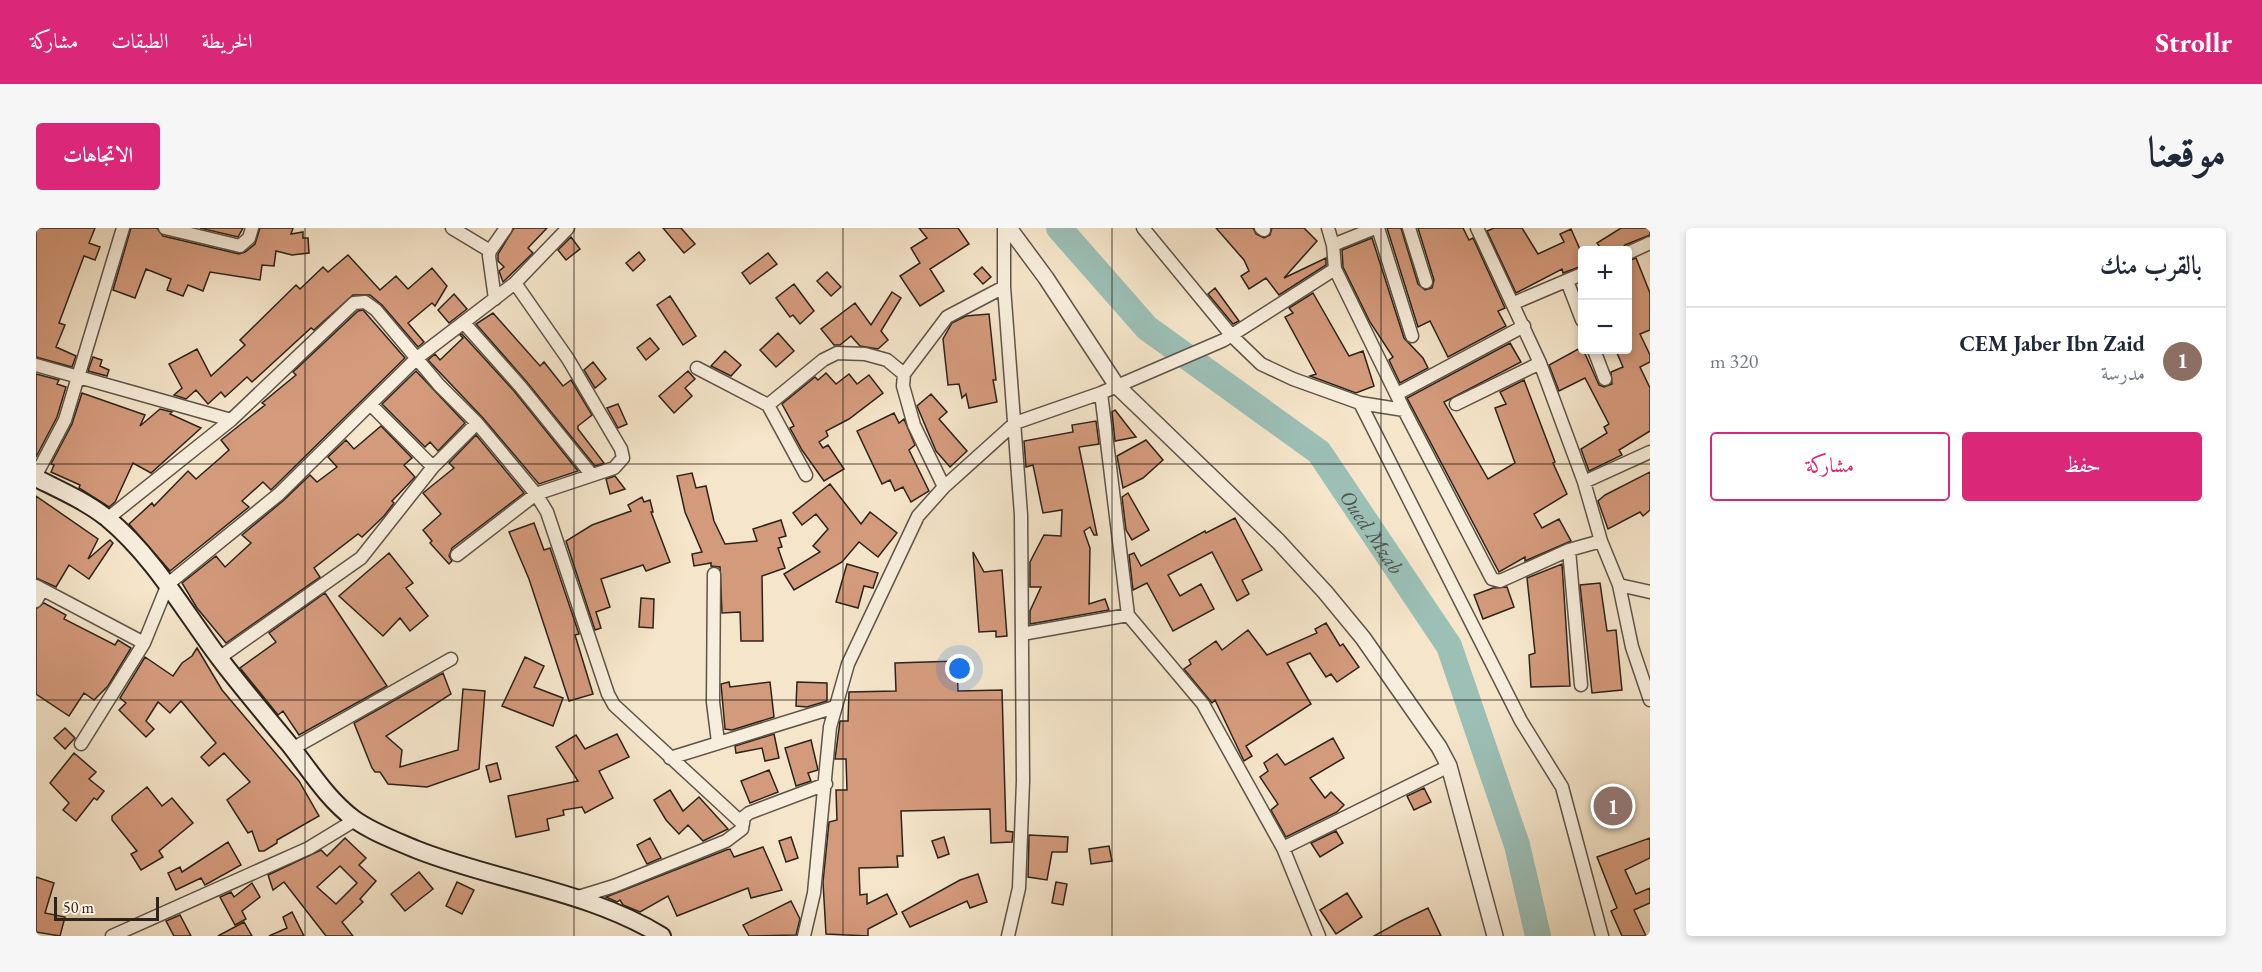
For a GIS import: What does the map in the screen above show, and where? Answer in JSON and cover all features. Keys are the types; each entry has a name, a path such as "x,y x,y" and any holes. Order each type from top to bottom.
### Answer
{"main road":[{"path":"36,476 71,495 107,519 168,584 219,658 337,805 355,819 392,839 438,858 575,898 637,922 662,936"}],"street":[{"path":"36,476 65,420 123,228"},
{"path":"165,228 240,246 249,238 252,228"},
{"path":"452,228 490,250"},
{"path":"495,298 490,250 506,228"},
{"path":"81,744 144,643 168,584 279,494 417,358 515,283 568,228"},
{"path":"1006,228 1004,286 1021,515 1023,781 1019,888 1008,936"},
{"path":"1006,228 1047,278 1123,384 1278,541 1325,592 1369,647 1439,747 1449,766 1495,936"},
{"path":"1143,228 1228,338 1271,370 1359,403 1404,410"},
{"path":"1328,228 1333,245 1335,269 1404,410 1492,579 1500,580 1569,550 1600,541"},
{"path":"1333,245 1376,228 1412,336"},
{"path":"1409,228 1426,282"},
{"path":"1477,228 1495,271 1514,303 1540,363 1584,482 1600,541 1619,585 1632,647 1650,700"},
{"path":"1632,251 1650,243"},
{"path":"804,936 814,893 830,727 835,707 848,664 918,516 944,487 1015,423 1101,393 1228,338 1335,269"},
{"path":"1514,303 1578,276"},
{"path":"1567,281 1578,310"},
{"path":"456,555 536,494 618,465 623,458 621,449 568,359 515,283"},
{"path":"944,487 914,425 903,386 904,374 947,317 1004,286"},
{"path":"107,519 231,420 354,303 360,300 376,310 445,391 477,423 536,494 547,512 608,694 623,714 743,824"},
{"path":"464,323 520,386 591,474"},
{"path":"1397,394 1524,326"},
{"path":"768,405 823,360 837,353 865,354 887,360 904,374"},
{"path":"1596,354 1605,379"},
{"path":"1456,404 1540,363"},
{"path":"36,365 231,420"},
{"path":"697,368 768,405 806,476"},
{"path":"1101,393 1128,615 1203,704 1283,848 1319,936"},
{"path":"1359,403 1521,721 1562,787 1602,936"},
{"path":"371,405 433,467"},
{"path":"219,658 361,558 433,467 477,423"},
{"path":"1584,482 1650,452"},
{"path":"1569,550 1581,685"},
{"path":"714,574 712,702 718,742"},
{"path":"1619,585 1650,592"},
{"path":"38,592 144,643"},
{"path":"1022,634 1128,615"},
{"path":"292,748 451,659"},
{"path":"670,758 835,707"},
{"path":"1283,848 1449,766"},
{"path":"575,898 614,886 726,841 740,831 744,817 749,813 826,784"},
{"path":"112,936 309,848 355,819"}],"building":[{"path":"36,228 95,228 89,243 100,247 95,260 84,256 59,323 65,325 56,347 76,356 72,367 36,357"},
{"path":"131,228 157,228 163,236 239,254 255,244 260,228 293,228 291,234 303,232 303,238 308,238 309,253 292,255 276,251 274,266 262,265 260,280 210,272 203,291 188,285 183,296 167,290 171,279 146,269 135,298 113,290"},
{"path":"200,228 243,228 238,237"},
{"path":"514,228 547,228 528,248 533,253 503,282 499,271 504,267 498,261 498,254"},
{"path":"663,228 681,228 695,244 684,253"},
{"path":"919,228 958,228 969,244 930,269 944,291 920,306 900,276 920,263 911,248 927,238"},
{"path":"1216,228 1253,228 1256,234 1264,238 1270,235 1272,228 1304,228 1317,241 1284,278 1326,258 1326,265 1279,295 1266,278 1249,289 1241,276 1249,271 1244,260"},
{"path":"1387,228 1401,228 1418,284 1425,290 1432,288 1434,280 1418,228 1463,228 1469,240 1473,238 1505,308 1498,311 1506,326 1448,357 1430,321 1418,327"},
{"path":"1494,228 1522,228 1538,254 1564,242 1560,234 1571,229 1578,246 1578,267 1563,273 1562,269 1516,293 1487,231"},
{"path":"1621,228 1650,228 1650,235 1624,246 1599,246 1597,243"},
{"path":"571,237 580,249 566,260 558,250"},
{"path":"1372,238 1404,338 1423,358 1428,368 1400,383 1389,360 1393,357 1370,322 1343,267 1342,250"},
{"path":"639,252 645,260 633,271 626,263"},
{"path":"768,253 777,264 750,284 742,273"},
{"path":"348,255 380,290 396,276 408,289 432,268 447,286 435,306 432,303 408,323 424,342 418,347 382,305 370,295 353,295 314,330 311,328 252,382 247,377 225,397 221,392 208,404 196,390 186,399 174,395 182,388 169,364 197,349 211,376 245,345 240,340 296,285 300,289 323,267 328,272"},
{"path":"1636,258 1650,293 1650,330 1640,334 1650,355 1650,362 1640,367 1650,388 1650,431 1619,450 1622,455 1589,471 1581,449 1607,433 1604,427 1609,424 1585,378 1559,391 1549,365 1578,349 1578,354 1585,354 1599,385 1604,387 1612,384 1611,372 1623,367 1617,354 1632,354 1632,260"},
{"path":"982,267 991,277 983,284 974,274"},
{"path":"827,272 841,287 831,296 817,281"},
{"path":"794,284 814,311 800,324 793,315 790,317 776,298"},
{"path":"1215,288 1239,321 1233,324 1208,294"},
{"path":"892,292 901,298 881,331 888,340 878,349 860,346 851,336 840,345 834,345 821,329 855,303 871,325"},
{"path":"1313,293 1349,356 1363,351 1374,386 1356,393 1310,376 1316,374 1285,317 1293,313 1289,308"},
{"path":"454,294 467,309 449,323 438,310"},
{"path":"670,296 696,336 683,345 657,305"},
{"path":"363,310 405,358 271,490 263,482 242,501 249,507 170,571 129,524 152,503 154,506 188,471 196,479 229,450 221,440 265,405 262,403 296,375 293,372 358,311"},
{"path":"493,313 540,366 544,362 563,386 571,380 592,415 578,426 578,429 604,463 595,466 476,324"},
{"path":"989,314 996,380 993,380 997,402 969,408 966,394 962,398 959,384 948,385 943,339 952,323 966,316"},
{"path":"778,333 794,351 776,367 760,350"},
{"path":"462,334 514,391 578,471 539,484 483,418 428,360 435,354 440,360 463,338 460,335"},
{"path":"650,338 659,349 646,360 637,348"},
{"path":"1510,343 1521,362 1444,402 1488,479 1515,463 1495,408 1506,404 1500,392 1524,380 1555,462 1553,463 1567,494 1534,514 1542,528 1559,519 1571,541 1525,561 1525,557 1499,572 1407,398"},
{"path":"725,351 741,365 731,376 711,366"},
{"path":"93,357 102,360 100,366 109,370 107,376 88,371"},
{"path":"593,362 606,379 595,388 584,370"},
{"path":"416,371 465,423 438,451 430,442 425,447 382,404"},
{"path":"688,371 695,379 685,388 692,396 674,413 659,396"},
{"path":"826,373 836,384 849,374 857,384 869,375 883,393 849,419 826,431 828,436 819,442 823,448 828,445 844,469 824,481 790,428 794,426 782,404 815,377 818,380"},
{"path":"36,374 59,380 57,384 66,387 57,417 36,457"},
{"path":"82,393 145,415 140,426 160,409 172,412 170,414 201,428 151,473 133,463 115,502 109,507 79,488 80,485 51,472 54,465 51,464 72,424"},
{"path":"931,394 947,412 939,419 967,451 950,467 936,451 917,406"},
{"path":"618,404 627,424 618,428 607,408"},
{"path":"1115,410 1136,437 1115,441 1112,412"},
{"path":"894,413 899,423 904,419 915,445 909,450 929,491 911,502 903,487 895,491 890,480 882,484 857,431"},
{"path":"1096,421 1099,444 1079,447 1097,535 1094,535 1090,527 1084,531 1090,548 1089,604 1105,599 1109,610 1030,624 1030,611 1041,587 1030,587 1030,562 1044,535 1061,536 1062,510 1043,513 1033,465 1026,467 1024,441 1073,432 1072,425"},
{"path":"381,426 412,458 404,465 415,477 392,501 394,503 384,516 362,537 358,534 314,568 320,577 226,643 197,608 182,583 216,556 225,567 251,543 242,535 310,475 317,482 337,467 328,457 346,440 354,449"},
{"path":"476,435 524,493 452,548 449,556 452,561 449,564 430,543 432,541 423,530 441,514 423,493 454,468 449,463"},
{"path":"1146,440 1163,460 1143,478 1123,488 1117,456"},
{"path":"1650,472 1650,510 1643,516 1640,512 1608,529 1598,501 1605,495"},
{"path":"692,473 696,488 706,486 714,521 725,544 757,541 753,529 781,520 786,536 779,538 782,547 778,548 785,568 762,576 763,641 741,641 740,612 722,613 720,567 711,566 711,563 694,566 692,554 702,552 685,512 677,476"},
{"path":"615,476 625,489 610,494 606,479"},
{"path":"830,484 861,524 870,512 897,533 878,557 859,542 842,562 794,590 784,574 820,552 813,546 828,529 816,514 802,525 793,513"},
{"path":"1128,493 1149,530 1132,540 1126,530 1122,497"},
{"path":"36,496 98,539 88,559 110,540 113,543 89,579 69,565 56,587 36,578"},
{"path":"642,497 644,502 650,500 653,512 651,512 670,562 646,571 643,565 601,579 610,607 596,612 601,628 595,630 566,541 592,525 631,511 628,505"},
{"path":"1235,518 1262,570 1242,580 1249,594 1237,601 1212,552 1168,575 1180,596 1201,584 1214,609 1173,631 1147,583 1133,590 1129,555 1134,553 1141,566 1205,531 1206,533"},
{"path":"534,523 544,550 550,548 579,634 575,635 593,694 569,701 529,579 509,532"},
{"path":"973,552 984,572 1002,570 1007,636 996,637 996,631 979,632"},
{"path":"389,553 413,583 406,588 428,616 410,631 400,618 383,636 339,596"},
{"path":"847,564 878,573 873,588 864,586 858,608 836,602"},
{"path":"1562,564 1570,686 1531,687 1529,655 1535,653 1527,578"},
{"path":"1600,583 1607,631 1616,630 1622,690 1592,693 1580,585"},
{"path":"1507,587 1514,607 1483,619 1474,595 1493,588"},
{"path":"325,593 387,686 299,735 283,711 278,715 240,668 276,642 269,633"},
{"path":"641,598 654,599 653,628 639,627"},
{"path":"44,603 66,615 64,619 115,645 118,640 131,648 108,686 94,700 84,693 69,716 36,694 36,609"},
{"path":"1326,623 1340,646 1343,644 1359,667 1337,682 1331,674 1326,677 1310,653 1287,663 1311,704 1246,746 1252,756 1244,761 1215,700 1212,703 1184,669 1191,664 1189,660 1216,641 1222,650 1248,630 1267,655 1317,633 1315,629"},
{"path":"197,648 222,690 299,781 319,816 277,840 277,843 264,851 259,851 252,831 248,833 227,800 250,782 224,753 209,766 201,757 216,743 181,701 170,713 158,702 146,721 154,729 146,737 119,710 126,703 120,698 145,657 173,676"},
{"path":"525,657 544,666 534,687 563,698 553,726 502,706"},
{"path":"957,661 958,691 1002,690 1006,831 1013,832 1012,842 991,843 990,809 901,811 903,856 897,856 898,867 859,868 860,895 867,894 867,904 887,894 897,914 868,929 868,936 826,934 823,882 829,822 837,820 836,790 847,790 846,759 835,759 840,721 848,721 849,692 896,691 895,663"},
{"path":"443,673 451,694 386,736 402,750 400,767 458,750 463,689 485,691 479,769 427,787 388,784 380,772 375,772 372,768 354,723"},
{"path":"729,682 730,687 770,682 774,717 732,730 725,729 721,684"},
{"path":"797,682 827,683 827,701 807,707 796,706"},
{"path":"65,728 75,738 65,749 54,738"},
{"path":"617,734 629,757 599,771 613,798 585,813 582,807 563,810 564,815 547,819 549,830 516,837 508,796 578,781 556,747 576,735 585,749"},
{"path":"774,734 779,758 765,761 762,748 736,753 735,746"},
{"path":"1333,738 1344,758 1310,778 1325,798 1331,792 1344,805 1337,812 1286,837 1271,810 1278,804 1260,777 1268,771 1264,763 1277,754 1285,765"},
{"path":"811,740 818,770 808,773 811,781 796,786 785,748"},
{"path":"74,753 96,772 89,779 104,791 97,800 94,798 76,821 63,810 69,803 50,783"},
{"path":"497,763 501,779 490,782 486,766"},
{"path":"769,770 778,792 750,803 741,781"},
{"path":"147,787 162,806 172,798 193,823 159,851 163,857 141,870 131,854 137,851 112,820 112,816"},
{"path":"1424,788 1431,802 1414,810 1407,796"},
{"path":"670,790 683,811 699,797 728,829 703,841 688,825 679,834 666,820 654,800"},
{"path":"1336,831 1343,843 1320,857 1311,843"},
{"path":"1029,835 1068,837 1067,852 1052,852 1047,880 1028,877"},
{"path":"791,837 798,858 786,862 779,841"},
{"path":"944,837 949,854 938,858 932,841"},
{"path":"345,838 366,858 359,865 376,881 360,899 363,902 342,922 353,936 326,936 284,882 273,890 268,875 321,850 327,856","holes":["340,866 357,883 336,904 317,887"]},
{"path":"650,838 661,858 647,864 637,845"},
{"path":"1650,838 1650,858 1625,870 1636,894 1650,888 1650,903 1634,910 1646,936 1622,936 1611,911 1617,908 1597,857"},
{"path":"228,842 241,865 205,885 201,878 176,890 168,873 180,867 182,872"},
{"path":"1109,846 1112,861 1091,864 1089,849"},
{"path":"763,847 782,890 751,898 748,888 677,916 668,896 640,912 623,905 620,900 617,902 606,897 726,850 730,849 734,857"},
{"path":"419,872 433,889 405,911 391,894"},
{"path":"978,874 987,902 970,908 967,901 910,927 902,912 960,880"},
{"path":"36,877 54,883 45,913 65,917 60,936 36,932"},
{"path":"457,882 474,890 462,914 446,906"},
{"path":"1056,882 1067,884 1063,905 1052,903"},
{"path":"252,883 260,897 242,911 246,919 235,925 220,897 231,892 234,897"},
{"path":"1347,893 1362,917 1336,934 1320,910"},
{"path":"791,901 800,919 796,935 749,936 743,925"},
{"path":"1428,908 1441,936 1374,936 1401,921"},
{"path":"292,912 304,936 269,936 287,928 283,917"},
{"path":"180,915 191,936 174,936 166,921"},
{"path":"244,922 252,936 218,936"}],"waterway":[{"name":"Oued Mzab","path":"1059,228 1147,328 1319,452 1449,646 1517,845 1538,936"}],"place":[{"name":"CEM Jaber Ibn Zaid","path":"1613,806"}]}
